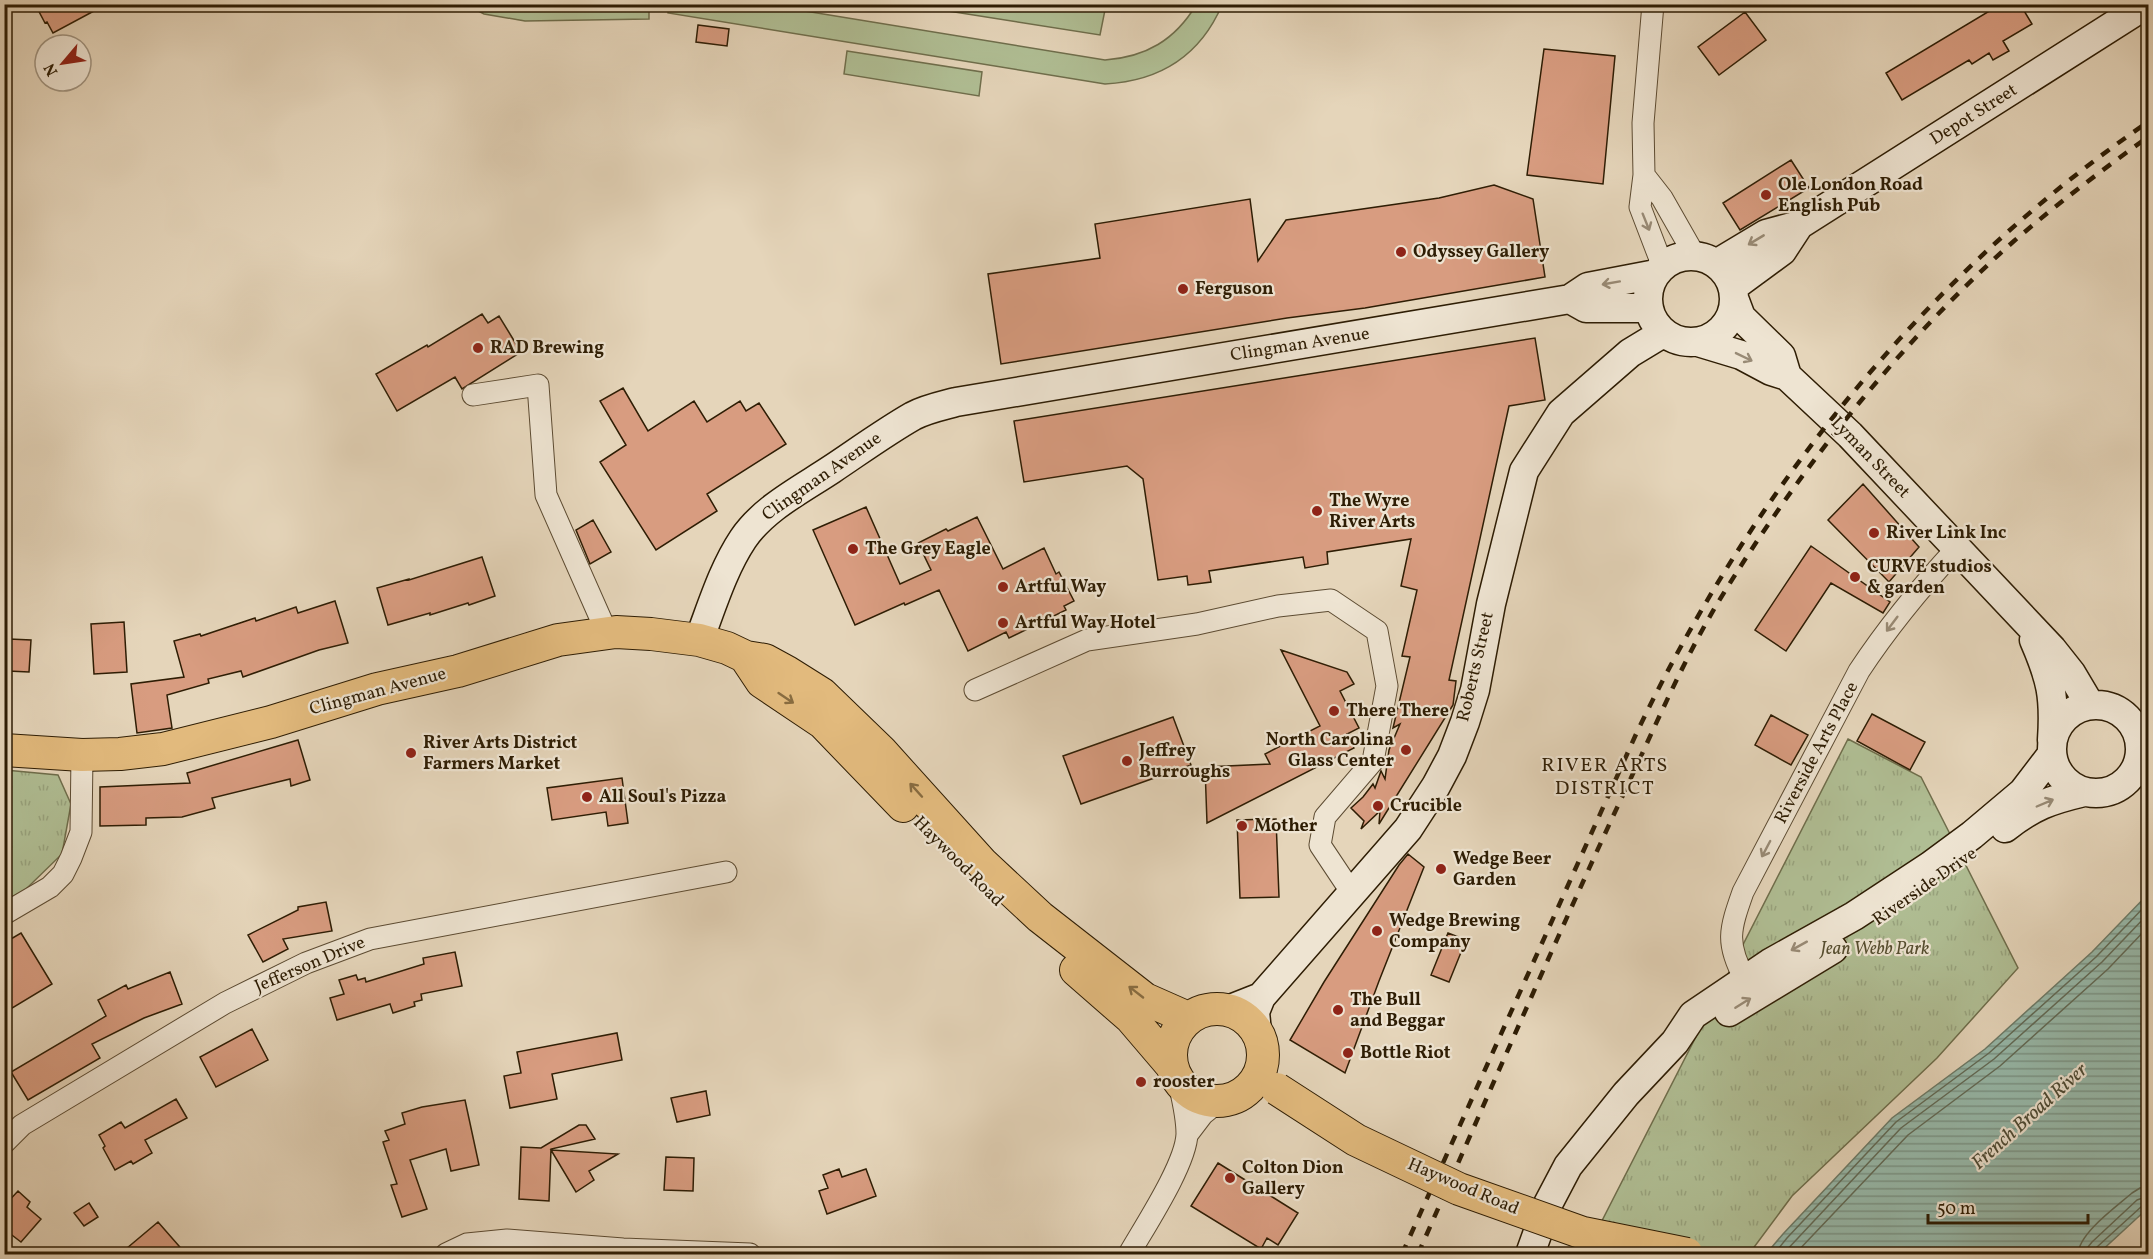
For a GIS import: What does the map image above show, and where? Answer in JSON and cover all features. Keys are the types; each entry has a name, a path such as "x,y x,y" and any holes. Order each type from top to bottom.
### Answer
{"main road":[{"name":"Depot Street","path":"1705,260 1766,234 1799,225 2147,4"},
{"name":"Depot Street","path":"1734,294 1782,250 1799,225"},
{"path":"1705,260 1726,274 1734,294 1732,316 1724,328 1712,337 1698,342 1685,342 1663,333 1653,320 1648,296 1659,271 1672,261 1705,260"},
{"name":"Clingman Avenue","path":"4,750 82,755 120,754 163,749 271,722 377,689 458,671 558,640 607,633 651,634 699,640 736,551 744,537 760,520 782,502 886,432 933,408 956,402 1570,299 1588,287 1659,271"},
{"name":"Lyman Street","path":"1734,294 1741,317 1781,356 1787,375 1850,435 2052,649 2071,673 2090,705"},
{"name":"Clingman Avenue","path":"1570,299 1586,308 1649,308"},
{"name":"Roberts Street","path":"1228,1010 1261,997 1408,829 1436,786 1466,722 1475,690 1491,604 1524,471 1561,413 1630,353 1663,333"},
{"name":"Lyman Street","path":"1698,342 1741,355 1771,371 1787,375"},
{"name":"Lyman Street","path":"2026,621 2050,684 2054,705 2052,747"},
{"name":"Haywood Road","path":"699,640 727,648 746,657 765,660 822,694 881,751 976,869 989,895 1131,1018 1175,1073"},
{"path":"2090,705 2117,710 2137,719 2136,730 2142,763 2120,787 2102,793 2084,792 2063,779 2055,767 2052,747 2057,727 2066,717 2077,709 2090,705"},
{"name":"Riverside Drive","path":"1530,1254 1548,1204 1568,1166 1626,1094 1674,1042 1693,1015 1745,979 1854,916 1939,860 2023,792 2052,747"},
{"name":"Riverside Drive","path":"1674,1042 1705,1028 1884,916 1949,873 2032,808 2051,800 2084,792"},
{"name":"Haywood Road","path":"976,869 1145,999 1188,1018"},
{"path":"1257,1032 1245,1018 1228,1010 1214,1008 1200,1011 1188,1018 1179,1028 1173,1040 1170,1053 1175,1073 1195,1096 1218,1101 1241,1094 1250,1086 1267,1083 1255,1012 1261,997"},
{"name":"Haywood Road","path":"1267,1083 1356,1140 1459,1190 1583,1233 1687,1254"}],"street":[{"path":"1653,4 1642,143 1644,175 1640,207 1659,271"},
{"path":"1644,175 1705,260"},
{"path":"473,394 538,385 546,495 607,633"},
{"name":"Riverside Arts Place","path":"1745,979 1730,940 1734,918 1743,892 1859,672 1918,590 1957,548"},
{"path":"975,690 1087,640 1197,624 1278,606 1331,600 1377,631 1387,686 1373,761 1325,817 1320,845 1352,893"},
{"path":"4,914 50,887 63,874 71,858 81,832 82,755"},
{"name":"Jefferson Drive","path":"4,1143 22,1125 225,1003 306,963 370,939 726,872"},
{"path":"1129,1254 1167,1188 1182,1155 1187,1135 1184,1105 1175,1073"},
{"path":"1187,1135 1203,1114 1218,1101"},
{"path":"446,1254 467,1244 507,1240 623,1249 750,1254"}],"green space":[{"path":"1106,4 1100,35 910,5"},
{"path":"467,5 649,5 649,19 525,21 484,14"},
{"path":"669,5 768,5 1105,60 1134,55 1158,44 1179,28 1196,5 1222,5 1202,38 1190,52 1176,62 1143,78 1105,84 668,13"},
{"path":"847,51 982,72 979,96 844,74"},
{"name":"Jean Webb Park","path":"1848,739 1921,777 2018,968 1937,1058 1792,1196 1749,1254 1585,1254"},
{"path":"5,770 58,775 71,804 62,854 25,890 5,901"}],"water":[{"name":"French Broad River","path":"2148,894 2148,1208 2098,1254 1766,1254 1892,1118 1985,1049 2092,952"}],"building":[{"path":"35,4 107,4 53,33 47,22 45,23"},
{"path":"2001,4 2020,4 2032,24 2003,41 2009,51 1993,60 1989,53 1972,64 1969,60 1902,100 1886,73"},
{"path":"1745,12 1766,40 1719,75 1698,47"},
{"path":"698,25 729,29 727,46 696,42"},
{"path":"1544,49 1615,56 1603,184 1527,175"},
{"name":"Ole London Road English Pub","path":"1791,160 1809,188 1740,230 1723,203"},
{"path":"1494,185 1533,199 1545,277 1365,308 1287,318 1001,364 988,274 1100,258 1095,224 1250,199 1258,261 1286,220 1439,198"},
{"path":"482,314 488,323 499,316 521,352 462,389 455,377 397,411 376,374 427,345 428,347"},
{"name":"The Wyre River Arts","path":"1535,338 1545,400 1509,406 1449,680 1456,681 1453,705 1379,824 1380,811 1361,829 1364,821 1351,808 1373,784 1375,788 1381,771 1385,779 1389,750 1400,724 1393,728 1410,657 1402,656 1417,590 1401,586 1411,539 1327,552 1328,564 1305,568 1303,557 1209,571 1211,582 1188,585 1187,576 1158,580 1143,479 1127,466 1024,482 1014,421"},
{"path":"623,388 648,431 694,401 707,422 740,401 746,411 759,403 786,444 707,494 717,511 656,550 600,462 626,445 600,401"},
{"name":"River Link Inc","path":"1863,484 1919,547 1889,582 1828,520"},
{"name":"Artful Way","path":"866,507 900,584 931,570 918,543 977,517 1003,569 1044,548 1056,574 1059,572 1074,601 1064,606 1066,610 1009,638 1006,632 968,651 939,590 855,625 813,530"},
{"path":"593,520 611,552 590,564 576,530"},
{"path":"1811,546 1890,602 1883,613 1831,583 1786,651 1755,630"},
{"path":"482,557 495,596 469,605 468,603 388,625 377,588"},
{"path":"335,601 348,643 319,650 243,677 241,671 208,679 209,683 167,695 172,728 137,733 131,684 184,677 174,641 200,634 201,636 255,618 256,621 296,607 298,613"},
{"path":"124,622 127,672 94,674 91,624"},
{"path":"9,639 31,640 29,672 8,671"},
{"path":"1281,650 1347,672 1354,684 1340,691 1359,728 1347,734 1354,748 1207,823 1205,767 1270,764 1265,754 1320,726"},
{"path":"1872,714 1925,742 1910,770 1857,741"},
{"path":"1771,715 1808,735 1791,765 1755,745"},
{"name":"Jeffrey Burroughs","path":"1173,717 1191,765 1081,804 1063,756"},
{"path":"298,740 310,780 291,786 290,779 212,798 215,808 182,817 146,818 146,825 100,826 100,787 190,783 187,773"},
{"name":"All Soul's Pizza","path":"622,778 628,823 608,826 606,812 552,820 547,788"},
{"path":"1276,819 1279,897 1240,898 1237,820"},
{"path":"1408,854 1424,867 1345,1073 1290,1040 1324,982"},
{"path":"326,902 332,931 283,939 288,949 263,962 248,935 298,910 298,907"},
{"path":"21,933 52,984 4,1013 4,943"},
{"path":"1448,933 1466,940 1449,982 1431,975"},
{"path":"455,952 462,986 421,994 422,1000 414,1002 415,1006 393,1013 390,1004 337,1020 330,998 344,994 339,980 356,975 358,980 365,978 366,982 424,964 423,958"},
{"path":"170,972 182,1004 144,1018 92,1044 100,1058 28,1100 11,1072 106,1016 98,1000 126,985 128,989"},
{"path":"252,1029 268,1060 216,1087 200,1057"},
{"path":"617,1033 622,1060 552,1074 557,1099 510,1108 504,1076 521,1073 517,1052"},
{"path":"706,1091 710,1115 677,1122 671,1098"},
{"path":"176,1099 187,1118 145,1140 152,1153 133,1164 131,1161 115,1170 99,1135 121,1122 125,1128"},
{"path":"465,1100 479,1165 451,1171 446,1149 410,1160 427,1209 402,1217 391,1185 397,1184 383,1142 389,1140 385,1131 405,1124 402,1113 422,1107"},
{"path":"579,1125 586,1125 595,1139 551,1149 549,1201 519,1199 521,1147 541,1148"},
{"path":"551,1150 618,1154 589,1171 594,1180 576,1192"},
{"path":"666,1157 694,1158 693,1191 664,1190"},
{"path":"1218,1163 1298,1213 1278,1245 1267,1238 1261,1249 1191,1206"},
{"path":"839,1169 842,1177 866,1169 876,1196 827,1214 819,1191 828,1188 823,1175"},
{"path":"18,1191 30,1202 27,1207 41,1219 21,1242 4,1229 4,1206"},
{"path":"89,1203 98,1217 84,1226 74,1213"},
{"path":"158,1222 186,1254 120,1254"}],"railway":[{"path":"1402,1254 1637,732 1683,642 1735,555 1791,472 1853,393 1919,318 1991,248 2067,182 2148,122"},
{"path":"1418,1254 1565,922 1664,707 1703,629 1748,554 1816,458 1852,412 1930,323 2014,241 2148,137"}],"place":[{"name":"Ole London Road English Pub","path":"1766,195"},
{"name":"Odyssey Gallery","path":"1401,252"},
{"name":"Ferguson","path":"1183,289"},
{"name":"RAD Brewing","path":"478,348"},
{"name":"The Wyre River Arts","path":"1317,511"},
{"name":"River Link Inc","path":"1874,533"},
{"name":"The Grey Eagle","path":"853,549"},
{"name":"CURVE studios & garden","path":"1855,577"},
{"name":"Artful Way","path":"1003,587"},
{"name":"Artful Way Hotel","path":"1003,623"},
{"name":"There There","path":"1334,711"},
{"name":"North Carolina Glass Center","path":"1406,750"},
{"name":"River Arts District Farmers Market","path":"411,753"},
{"name":"Jeffrey Burroughs","path":"1127,761"},
{"name":"All Soul's Pizza","path":"587,797"},
{"name":"Crucible","path":"1378,806"},
{"name":"Mother","path":"1242,826"},
{"name":"Wedge Beer Garden","path":"1441,869"},
{"name":"Wedge Brewing Company","path":"1377,931"},
{"name":"The Bull and Beggar","path":"1338,1010"},
{"name":"Bottle Riot","path":"1348,1053"},
{"name":"rooster","path":"1141,1082"},
{"name":"Colton Dion Gallery","path":"1230,1178"}],"district":[{"name":"RIVER ARTS DISTRICT","path":"1605,778"}]}
